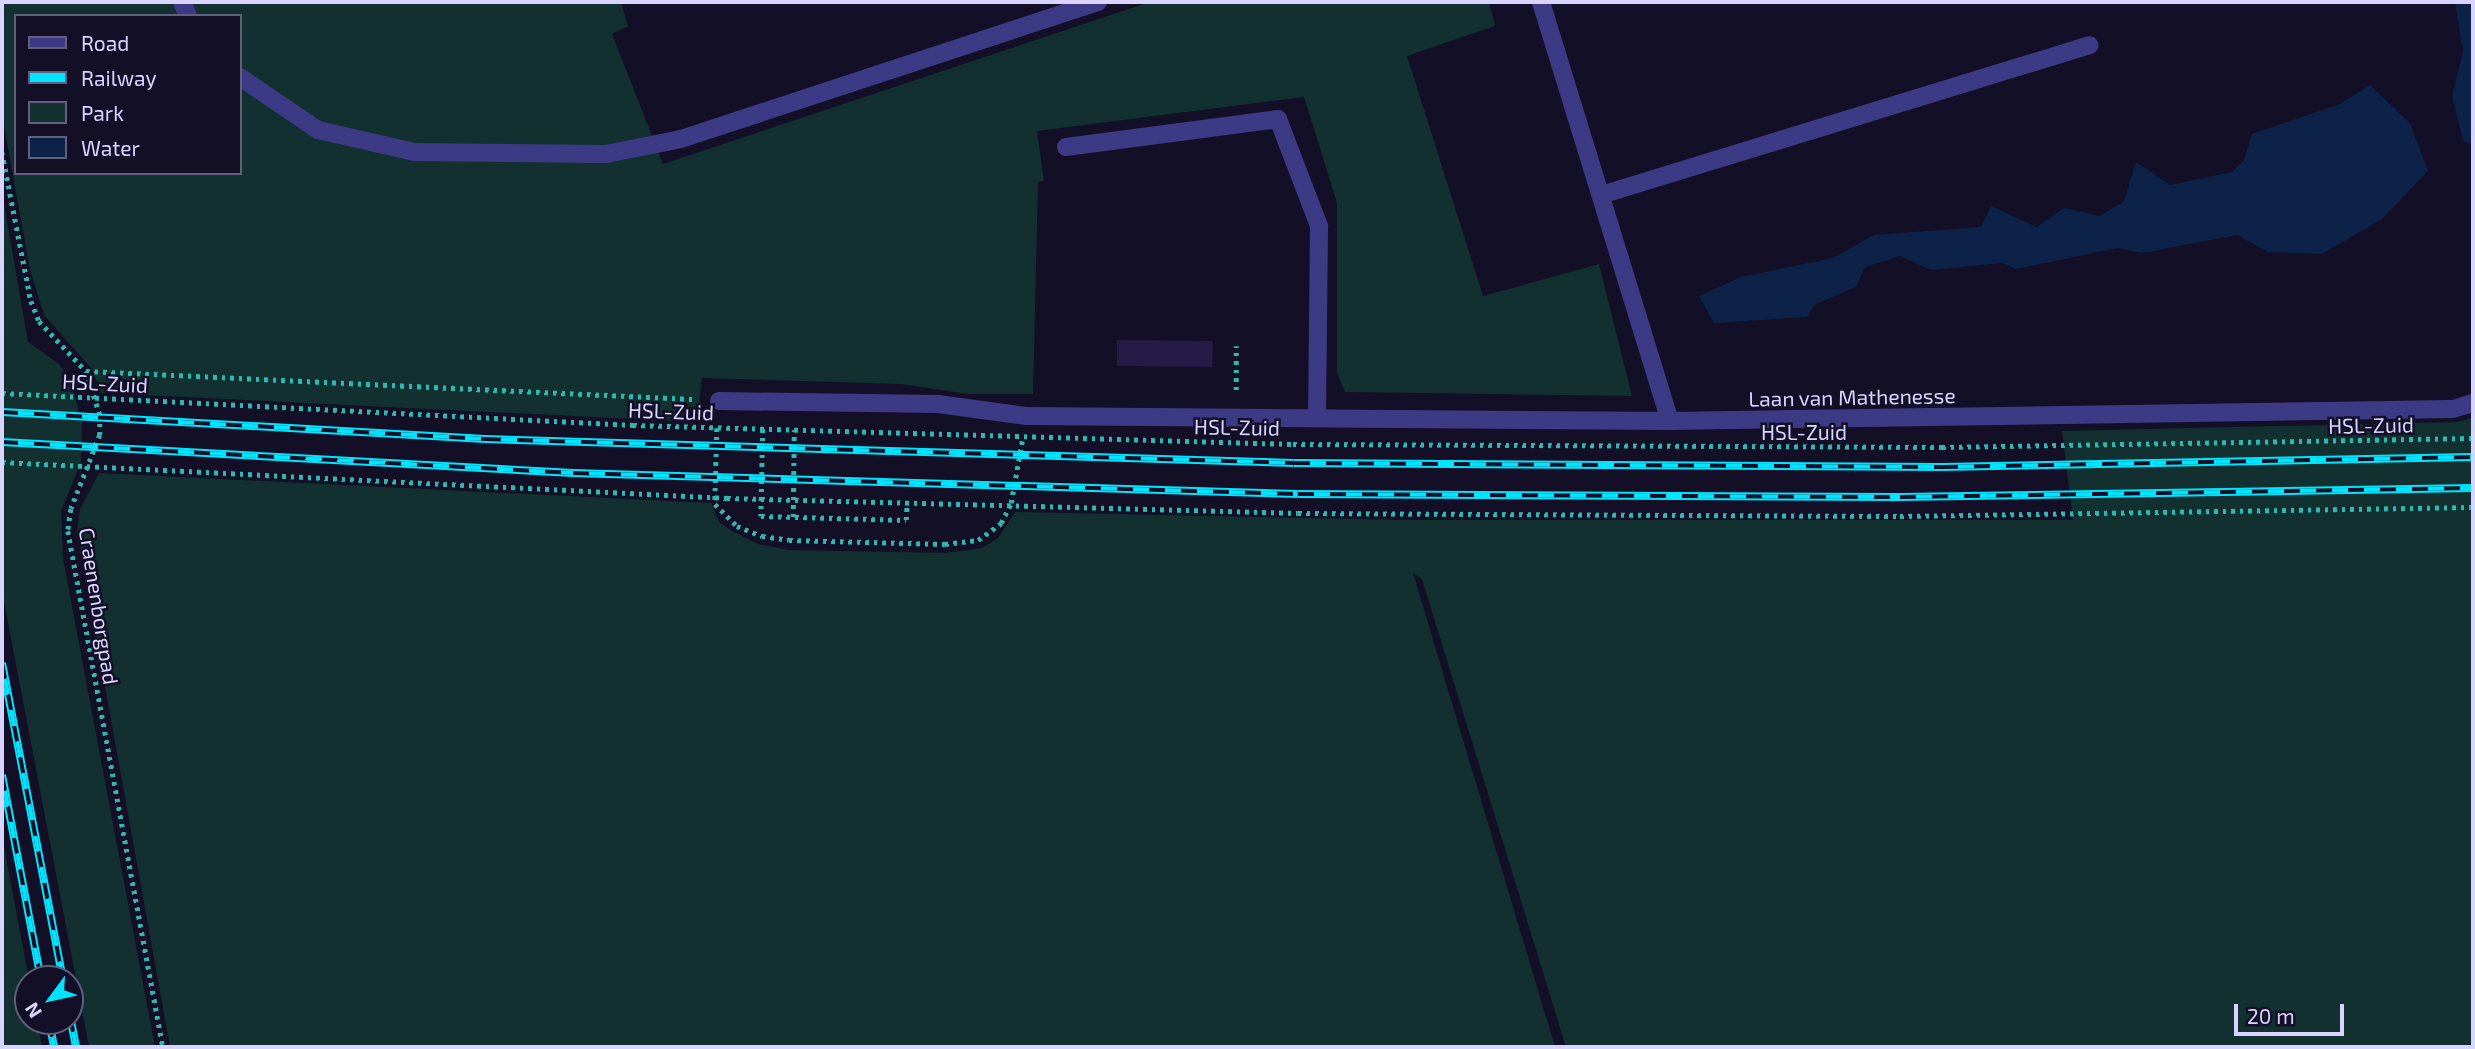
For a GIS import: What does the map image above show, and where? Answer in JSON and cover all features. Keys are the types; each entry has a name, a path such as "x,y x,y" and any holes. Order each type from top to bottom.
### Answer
{"street":[{"path":"242,78 318,130 415,152 606,154 681,139 1098,2"},
{"path":"1541,2 1670,421"},
{"path":"1601,195 2090,45"},
{"path":"1066,147 1278,119 1319,226 1317,418"},
{"name":"Laan van Mathenesse","path":"719,401 937,404 1027,416 1670,421 2453,409 2473,403"}],"path":[{"name":"Craenenborgpad","path":"2,152 31,302 39,321 86,371 100,415 100,435 71,509 68,531 163,1047"},
{"path":"1236,346 1236,394"},
{"path":"86,371 719,401 715,505 737,526 762,536 789,540 945,544 978,540 1001,523 1011,503 1027,416"},
{"name":"HSL-Zuid","path":"2,393 688,428 1293,444 1942,447 2473,438"},
{"path":"764,400 761,516 906,520 907,503"},
{"path":"793,517 794,415"},
{"path":"2,462 491,488 907,503 1705,517 2473,507"}],"green space":[{"path":"2,2 621,2 628,26 612,34 663,164 1150,2 1489,2 1495,26 1407,56 1483,296 1599,264 1632,396 1345,392 1337,373 1337,203 1304,97 1037,131 1044,181 1038,182 1033,394 968,394 901,384 702,378 697,422 101,393 92,369 44,315 30,270 2,115"},
{"path":"2,192 28,342 59,364 70,380 82,422 81,462 61,511 63,558 155,1047 89,1047 84,1021 84,965 73,965 2,591"},
{"path":"2473,417 2473,1047 1566,1047 1422,579 1413,573 1555,1047 170,1047 77,531 80,509 99,473 711,503 719,522 732,531 758,544 789,550 946,553 982,548 998,538 1015,512 1408,520 2073,520 2062,431 2458,422"},
{"path":"2,836 26,965 14,965 14,1035 40,1035 42,1047 2,1047"}],"water":[{"path":"2455,2 2473,2 2473,145 2463,141 2452,96 2463,51"},
{"path":"2370,85 2410,123 2428,171 2382,219 2322,254 2268,252 2237,235 2142,253 2118,248 2016,269 2002,263 1931,270 1900,256 1865,267 1856,287 1814,305 1807,317 1714,323 1699,296 1741,277 1833,258 1874,235 1981,227 1991,206 2037,227 2064,208 2100,216 2124,201 2136,162 2170,185 2232,172 2244,160 2252,134 2338,105"}],"building":[{"path":"1117,340 1213,341 1212,367 1117,366"}],"railway":[{"path":"2,412 485,439 1294,463 1942,467 2473,457"},
{"path":"2,442 573,473 1298,494 1900,497 2473,488"},
{"path":"2,663 60,965"},
{"path":"2,775 38,965"},
{"path":"52,1035 54,1047"},
{"path":"74,1035 76,1047"}]}
